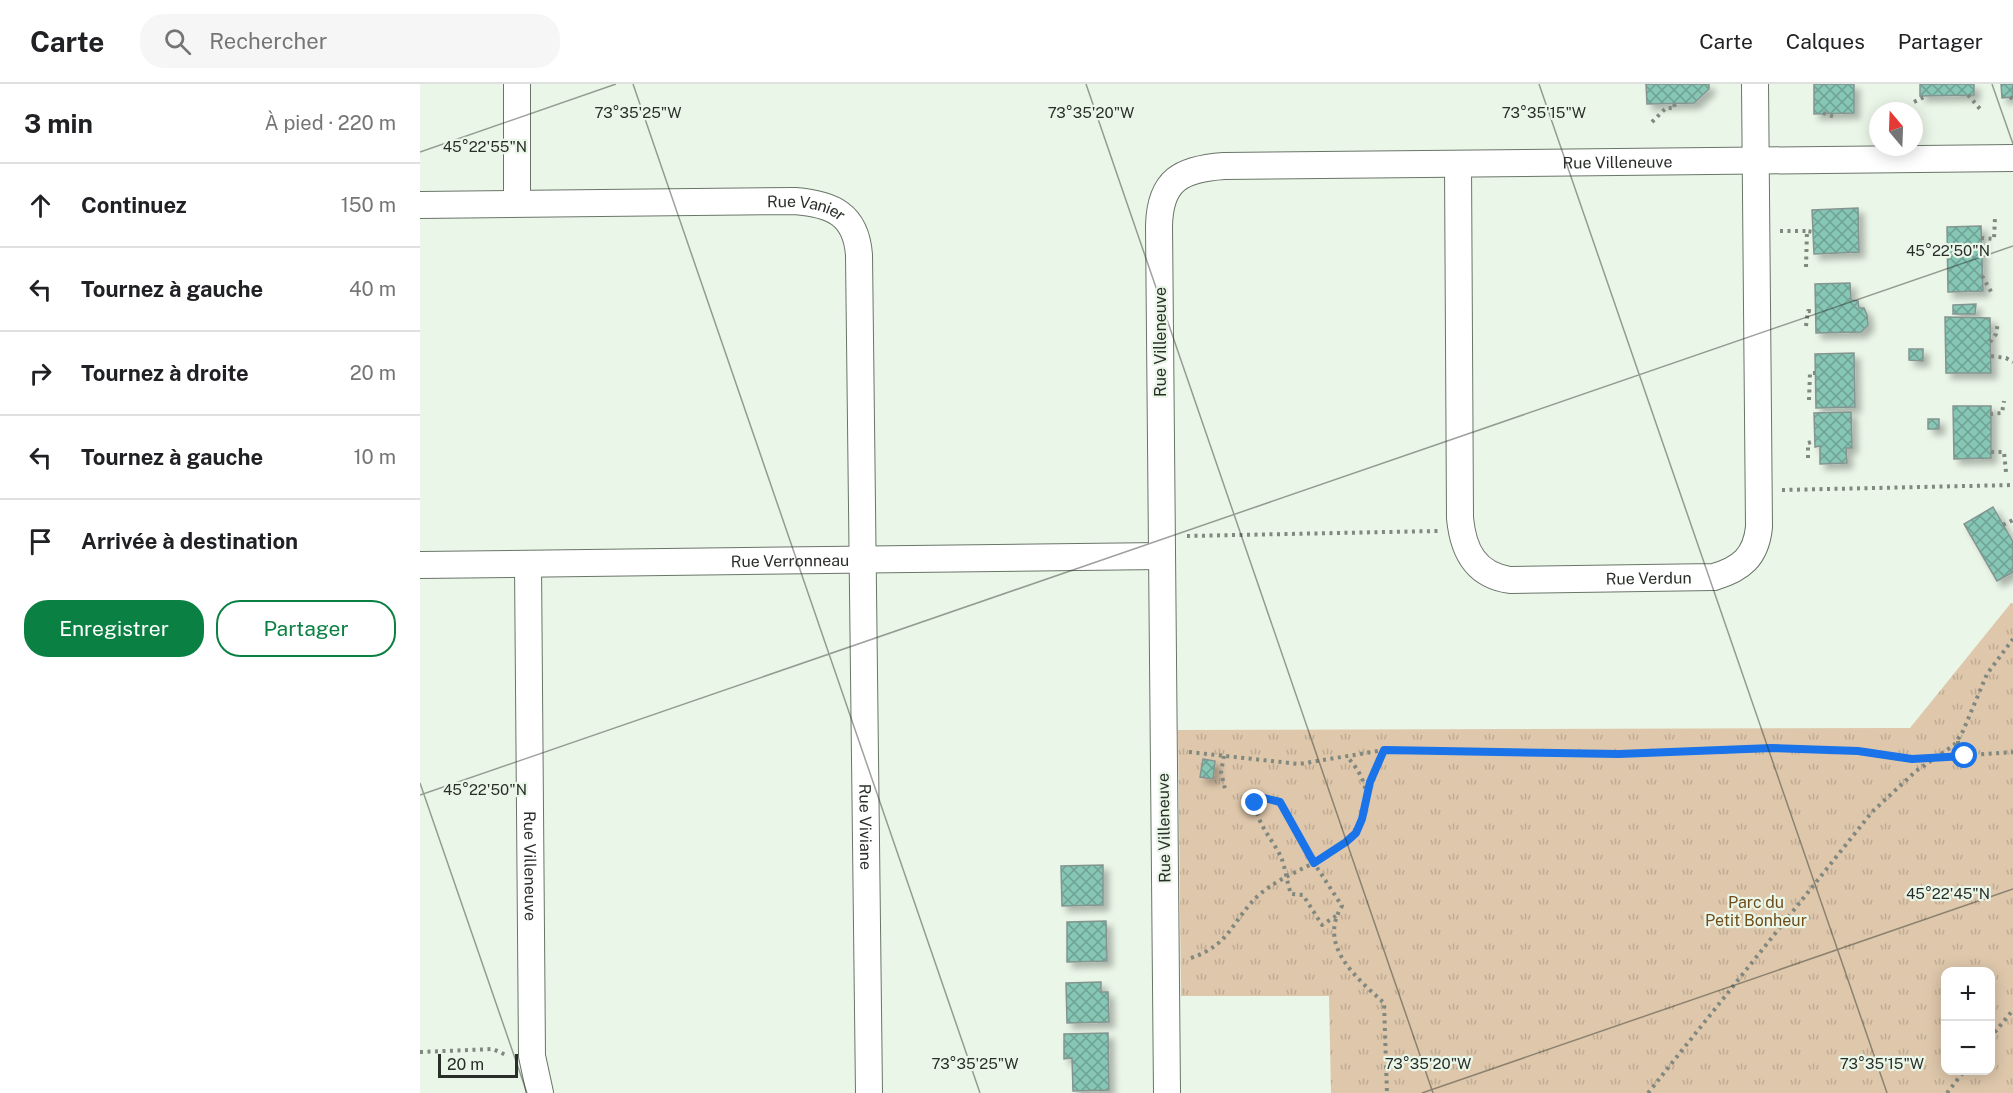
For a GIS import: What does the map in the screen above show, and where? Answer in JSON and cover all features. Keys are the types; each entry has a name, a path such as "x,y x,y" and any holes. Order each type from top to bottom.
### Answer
{"street":[{"path":"517,84 517,203"},
{"name":"Rue Verdun","path":"1458,164 1460,518 1464,540 1473,561 1489,575 1510,580 1714,577 1739,568 1755,548 1759,533 1755,84"},
{"name":"Rue Villeneuve","path":"1167,1093 1160,206 1173,181 1186,172 1205,167 2013,158"},
{"name":"Rue Vanier","path":"420,204 795,201 815,202 841,214 856,236 859,255 862,560"},
{"name":"Rue Verronneau","path":"420,565 1161,556"},
{"name":"Rue Viviane","path":"862,560 869,1093"},
{"name":"Rue Villeneuve","path":"528,564 532,1056 540,1093"}],"path":[{"path":"1968,95 1982,110"},
{"path":"1914,102 1926,96"},
{"path":"1652,122 1666,108 1675,108 1674,103"},
{"path":"1823,113 1835,117"},
{"path":"1981,238 1994,239 1995,218"},
{"path":"1806,267 1807,231 1813,231"},
{"path":"1982,276 1993,295"},
{"path":"1806,326 1808,311 1816,312"},
{"path":"1990,342 1996,334 1998,322"},
{"path":"1991,356 2006,358 2013,362"},
{"path":"1809,400 1810,373 1815,373"},
{"path":"1990,414 2002,413 2004,401"},
{"path":"1808,458 1808,442 1815,441"},
{"path":"1991,452 2004,452 2006,472"},
{"path":"1774,494 1784,489 2013,485"},
{"path":"2004,525 2013,520"},
{"path":"1186,536 1447,531"},
{"path":"1965,756 1958,748 1958,740 1987,674 2013,639"},
{"path":"1648,1093 1872,812 1916,771 1938,758 1958,740"},
{"path":"1187,751 1299,764 1384,750 1619,754 1761,748 1826,748 1912,759 2013,752"},
{"path":"1188,959 1208,952 1230,934 1248,905 1263,892 1314,863 1356,833 1370,782 1384,750"},
{"path":"1224,756 1221,772 1225,789"},
{"path":"1347,756 1363,781 1367,799"},
{"path":"1912,759 1916,771"},
{"path":"1256,796 1280,802 1314,863 1342,906 1336,916 1322,925 1303,895 1291,894 1282,860 1263,830 1255,803 1256,796"},
{"path":"1336,916 1337,952 1356,977 1384,1003 1387,1093"},
{"path":"1995,1032 2013,1010"},
{"path":"420,1052 498,1049 501,1054 510,1055"},
{"path":"1947,1093 1962,1075"}],"green space":[{"name":"Parc du Petit Bonheur","path":"2011,603 2013,604 2013,1093 1331,1093 1329,996 1181,996 1178,730 1910,728"}],"building":[{"path":"1646,84 1709,84 1709,89 1694,103 1647,104"},
{"path":"1814,84 1854,84 1854,113 1814,114"},
{"path":"1920,84 1974,84 1974,95 1920,96"},
{"path":"2001,84 2013,84 2013,97 2002,98"},
{"path":"1858,208 1859,252 1814,254 1812,210"},
{"path":"1981,226 1983,291 1948,292 1947,227"},
{"path":"1850,283 1851,300 1858,301 1859,308 1864,308 1868,325 1861,332 1816,333 1815,284"},
{"path":"1976,304 1975,314 1953,314 1953,305"},
{"path":"1945,317 1990,318 1991,373 1946,373"},
{"path":"1909,349 1923,349 1923,361 1909,360"},
{"path":"1854,353 1855,407 1816,408 1815,354"},
{"path":"1953,406 1991,406 1991,458 1954,459"},
{"path":"1851,412 1852,448 1846,448 1847,463 1820,464 1820,446 1815,447 1814,413"},
{"path":"1928,419 1939,419 1939,429 1928,429"},
{"path":"1993,507 2013,542 2013,572 1997,581 1964,524"},
{"path":"1203,759 1215,761 1213,779 1200,777"},
{"path":"1103,865 1103,905 1062,906 1061,866"},
{"path":"1106,921 1107,961 1067,962 1067,922"},
{"path":"1101,982 1101,992 1108,992 1109,1022 1067,1023 1066,983"},
{"path":"1108,1033 1109,1090 1073,1091 1072,1058 1064,1059 1064,1034"}],"route":[{"path":"1255,803 1256,796 1280,802 1314,863 1356,833 1362,819 1370,782 1384,750 1619,754 1826,748 1912,759 1965,756"}]}
